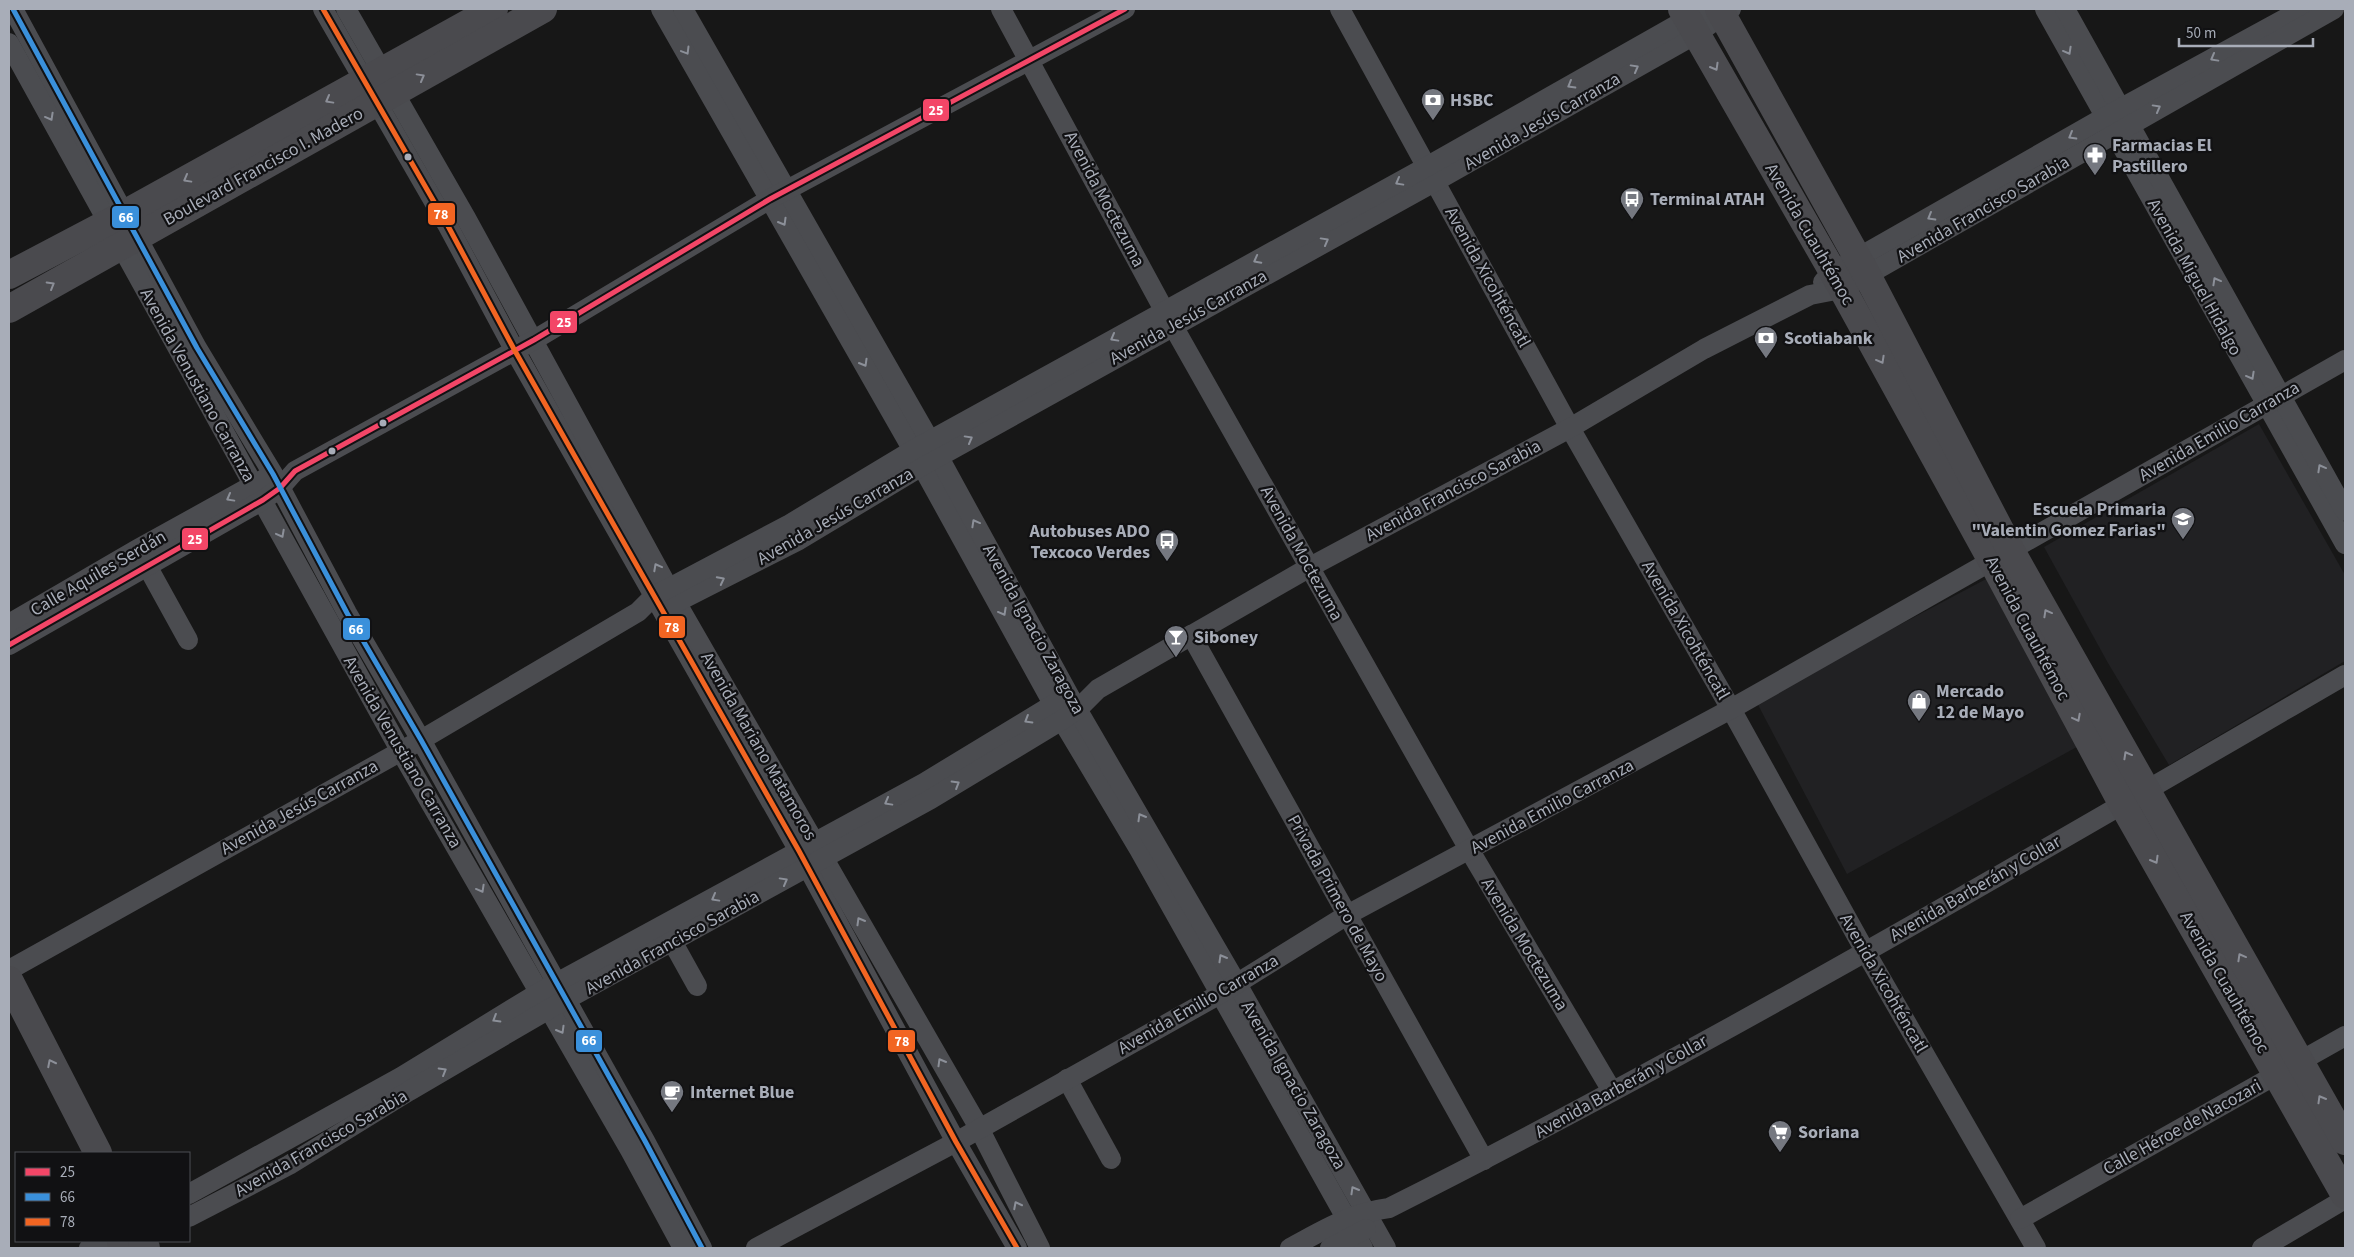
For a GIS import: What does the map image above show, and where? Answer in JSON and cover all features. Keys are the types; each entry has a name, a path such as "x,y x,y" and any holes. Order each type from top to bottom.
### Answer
{"main road":[{"name":"Boulevard Francisco I. Madero","path":"379,87 494,9"},
{"name":"Boulevard Francisco I. Madero","path":"9,276 122,229 379,87 543,9"},
{"name":"Avenida Cuauhtémoc","path":"1706,15 1862,267 2122,803 2288,1068 2345,1141"},
{"name":"Avenida Cuauhtémoc","path":"1706,15 1837,281 2002,556 2147,790 2288,1068 2345,1195"},
{"name":"Boulevard Francisco I. Madero","path":"9,309 122,229"},
{"path":"9,980 62,1105 76,1152"},
{"path":"9,1021 62,1105 97,1152"}],"street":[{"name":"Avenida Venustiano Carranza","path":"13,9 51,77 122,229"},
{"name":"Avenida Mariano Matamoros","path":"323,9 379,87 534,340 597,475 665,599 811,854 901,992 979,1128 1028,1246"},
{"name":"Avenida Mariano Matamoros","path":"346,9 379,87 448,226 515,351 597,475"},
{"name":"Avenida Ignacio Zaragoza","path":"661,9 709,72"},
{"name":"Avenida Ignacio Zaragoza","path":"683,9 709,72 926,453 1066,707 1183,908 1228,989 1280,1102 1355,1234"},
{"name":"Avenida Moctezuma","path":"1001,9 1169,317 1470,851 1612,1091"},
{"name":"Calle Aquiles Serdán","path":"9,645 23,623 276,481 515,351 778,195 1125,9"},
{"name":"Avenida Xicohténcatl","path":"1340,9 1570,428 1731,709 1865,951 2036,1248"},
{"name":"Avenida Francisco Sarabia","path":"2254,45 2303,9"},
{"name":"Avenida Francisco Sarabia","path":"190,1193 405,1084 553,996 928,791 1066,707 1310,567 1570,428 1704,350 1837,281 2254,45 2334,9"},
{"name":"Avenida Miguel Hidalgo","path":"2058,14 2341,517 2345,544"},
{"name":"Avenida Jesús Carranza","path":"9,970 400,750 421,740 638,612 795,532 926,453 1169,317 1432,174 1706,15"},
{"name":"Avenida Venustiano Carranza","path":"9,44 34,88 122,229 189,352 259,492 400,750 470,868 553,996 638,1145 702,1248"},
{"path":"34,88 51,77"},
{"name":"Avenida Venustiano Carranza","path":"189,352 276,481 347,614 488,859 553,996"},
{"name":"Avenida Emilio Carranza","path":"756,1248 956,1142 1228,989 1348,915 1731,709 2002,556 2273,399 2345,360"},
{"path":"142,557 188,640"},
{"path":"304,576 321,565"},
{"path":"330,625 347,614"},
{"name":"Privada Primero de Mayo","path":"1191,635 1484,1160"},
{"name":"Avenida Barberán y Collar","path":"1330,1248 1355,1234 1370,1219 1389,1208 1484,1160 1612,1091 1865,951 2345,675"},
{"name":"Avenida Mariano Matamoros","path":"811,854 881,1002 956,1142 1028,1246"},
{"path":"470,868 488,859"},
{"path":"668,934 697,986"},
{"name":"Avenida Ignacio Zaragoza","path":"1228,989 1298,1092 1386,1248"},
{"path":"881,1002 901,992"},
{"name":"Calle Héroe de Nacozari","path":"2020,1219 2345,1036"},
{"path":"1066,1079 1111,1159"},
{"name":"Avenida Francisco Sarabia","path":"190,1216 289,1165 405,1084"},
{"path":"1280,1102 1298,1092"},
{"name":"Avenida Venustiano Carranza","path":"638,1145 683,1248"},
{"path":"2262,1248 2345,1199"},
{"name":"Avenida Barberán y Collar","path":"1290,1248 1355,1234"},
{"path":"89,1248 101,1242"},
{"path":"126,1248 140,1242"}],"shaded area":[{"path":"2259,424 2345,575 2345,661 2169,765 2108,663 2044,547"},
{"name":"Mercado 12 de Mayo","path":"1988,578 2084,743 1847,874 1756,701"}],"transit line":[{"name":"66","path":"13,9 197,348 273,474 347,613 421,740 645,1141 702,1248"},
{"name":"78","path":"323,9 448,226 515,351 799,851 956,1142 1017,1248"},
{"name":"25","path":"9,645 263,500 280,488 295,471 534,340 770,199 1125,9"}],"place":[{"name":"HSBC","path":"1433,121"},
{"name":"Farmacias El Pastillero","path":"2095,176"},
{"name":"Terminal ATAH","path":"1632,220"},
{"name":"Scotiabank","path":"1766,359"},
{"name":"Escuela Primaria \"Valentin Gomez Farias\"","path":"2183,540"},
{"name":"Autobuses ADO Texcoco Verdes","path":"1167,562"},
{"name":"Siboney","path":"1176,658"},
{"name":"Mercado 12 de Mayo","path":"1919,722"},
{"name":"Internet Blue","path":"672,1113"},
{"name":"Soriana","path":"1780,1153"}]}
